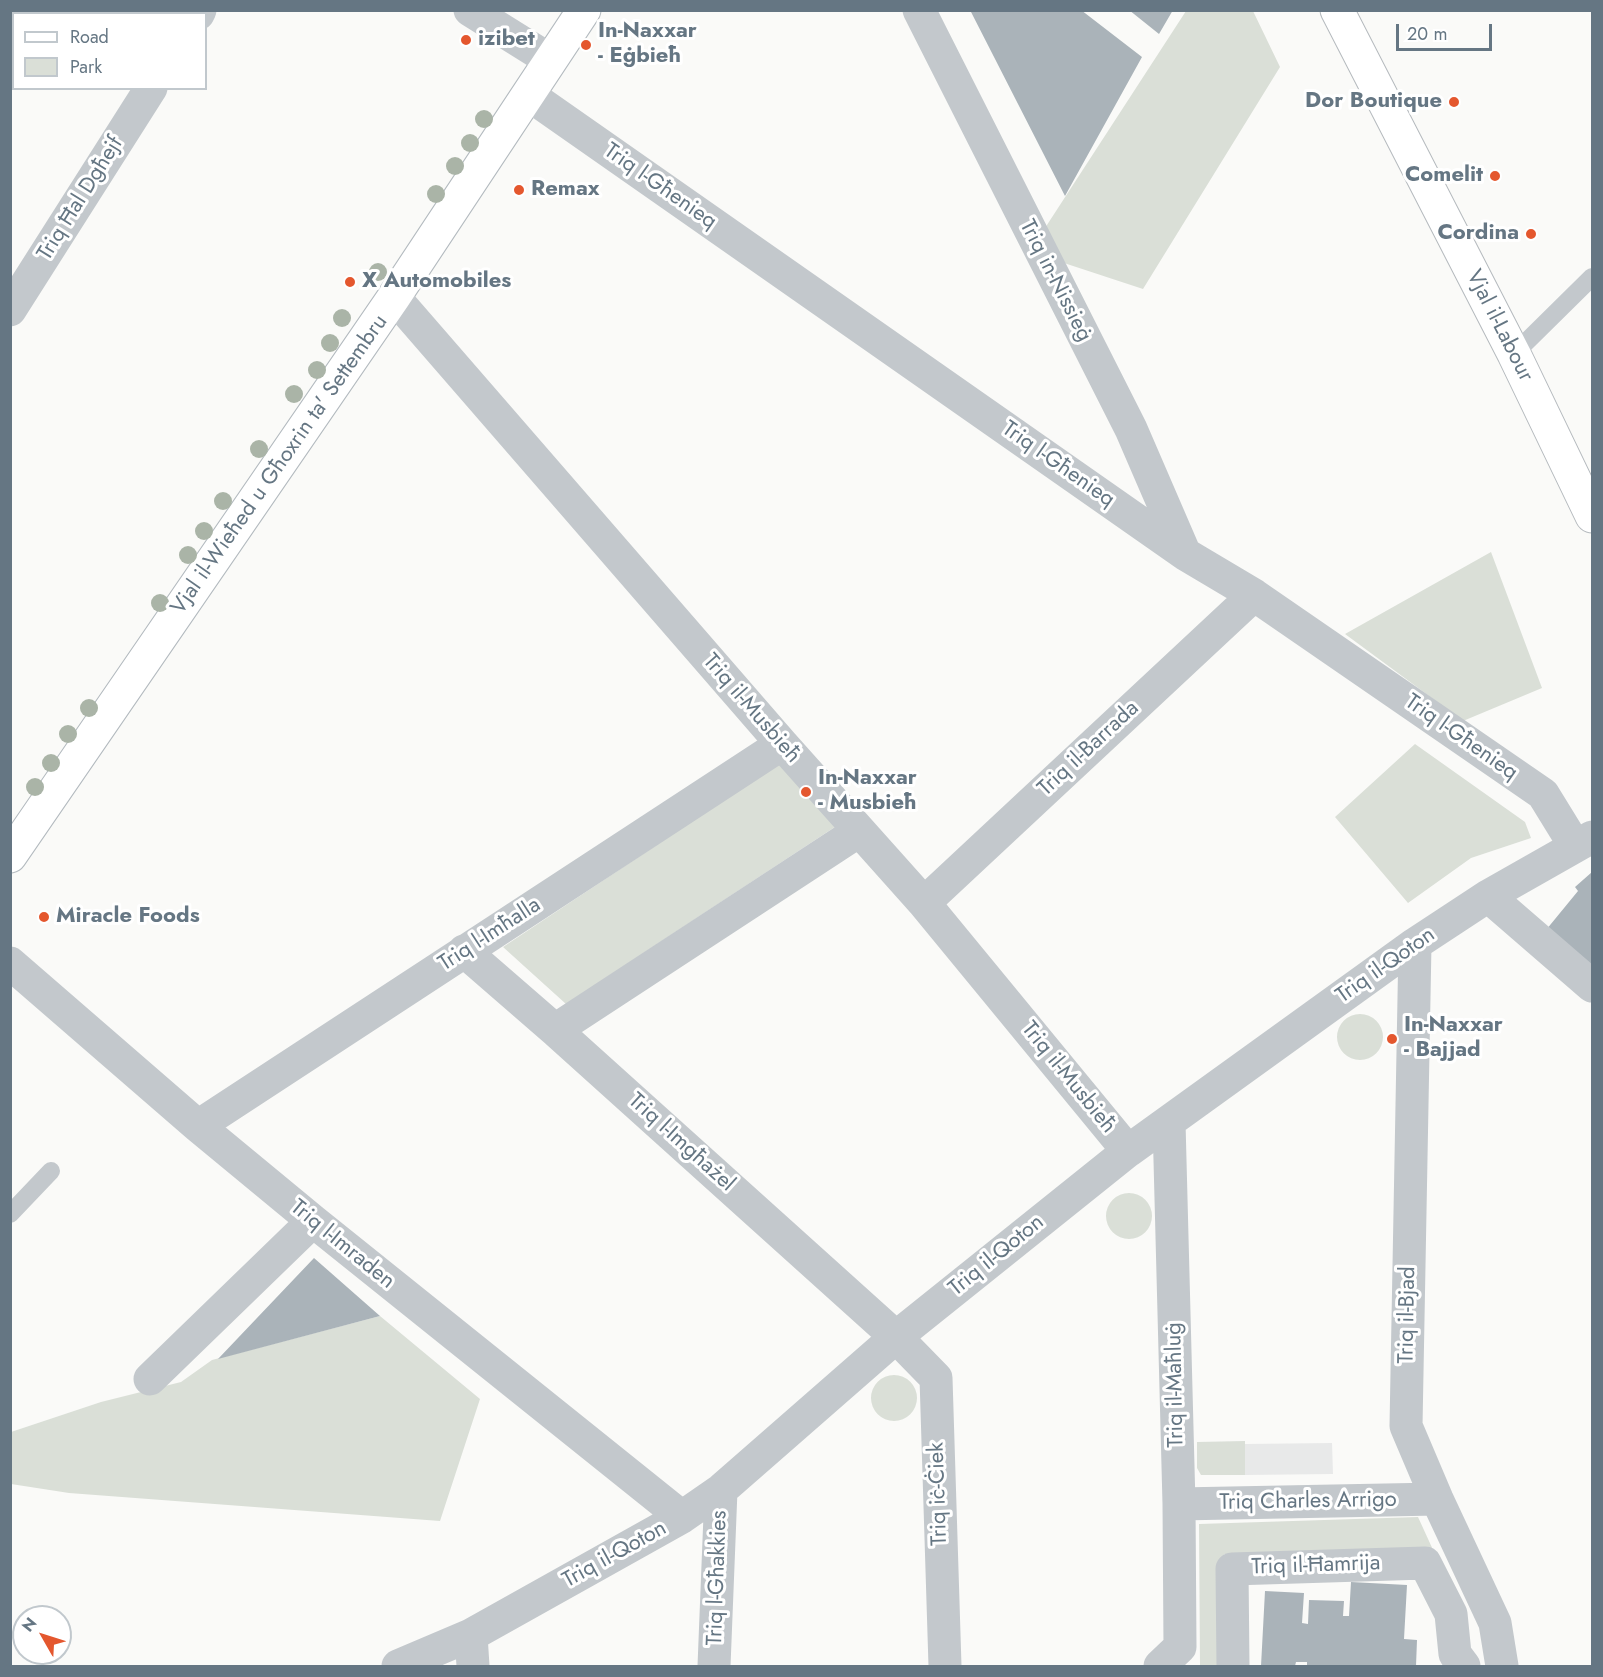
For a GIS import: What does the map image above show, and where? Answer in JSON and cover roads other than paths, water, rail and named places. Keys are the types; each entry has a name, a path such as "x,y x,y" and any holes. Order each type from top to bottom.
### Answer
{"street":[{"path":"470,10 550,60"},
{"name":"Vjal il-Wieħed u Għoxrin ta' Settembru","path":"10,856 394,297 584,10"},
{"name":"Triq in-Nissieġ","path":"919,10 1131,429 1185,554"},
{"name":"Vjal il-Labour","path":"1337,10 1514,354 1593,516"},
{"name":"Triq Ħal Dgħejf","path":"15,292 150,90"},
{"name":"Triq l-Għenieq","path":"529,94 1185,554 1254,595 1543,794 1584,842"},
{"name":"Triq il-Musbieħ","path":"394,297 782,744 924,903 1128,1151"},
{"name":"Triq il-Barrada","path":"924,903 1254,595"},
{"name":"Triq l-Imħalla","path":"198,1126 782,744"},
{"path":"555,1029 859,831"},
{"name":"Triq il-Qoton","path":"398,1666 472,1651 721,1490 896,1337 1128,1151 1415,944 1488,896 1584,842"},
{"path":"1488,896 1593,986"},
{"name":"Triq il-Bjad","path":"1415,944 1406,1426 1437,1499 1495,1623 1502,1666"},
{"name":"Triq l-Imgħażel","path":"464,951 555,1029 896,1337"},
{"name":"Triq l-Imraden","path":"10,963 198,1126 313,1221 682,1517"},
{"name":"Triq il-Maħluġ","path":"1169,1122 1179,1504 1170,1657"},
{"path":"150,1379 313,1221"},
{"name":"Triq iċ-Ċiek","path":"896,1337 936,1378 945,1666"},
{"name":"Triq l-Għakkies","path":"714,1666 721,1490"},
{"name":"Triq Charles Arrigo","path":"1179,1504 1437,1499"},
{"name":"Triq il-Ħamrija","path":"1233,1666 1232,1569 1425,1563 1451,1614 1455,1654 1464,1666"}],"lane":[{"path":"1514,354 1593,277"},
{"path":"10,1214 51,1171"}],"place":[{"name":"izibet","path":"466,40"},
{"name":"In-Naxxar - Eġbieħ","path":"586,45"},
{"name":"Dor Boutique","path":"1454,102"},
{"name":"Comelit","path":"1495,176"},
{"name":"Remax","path":"519,190"},
{"name":"Cordina","path":"1531,234"},
{"name":"X Automobiles","path":"350,282"},
{"name":"In-Naxxar - Musbieħ","path":"806,792"},
{"name":"Miracle Foods","path":"44,917"},
{"name":"In-Naxxar - Bajjad","path":"1392,1039"}]}
